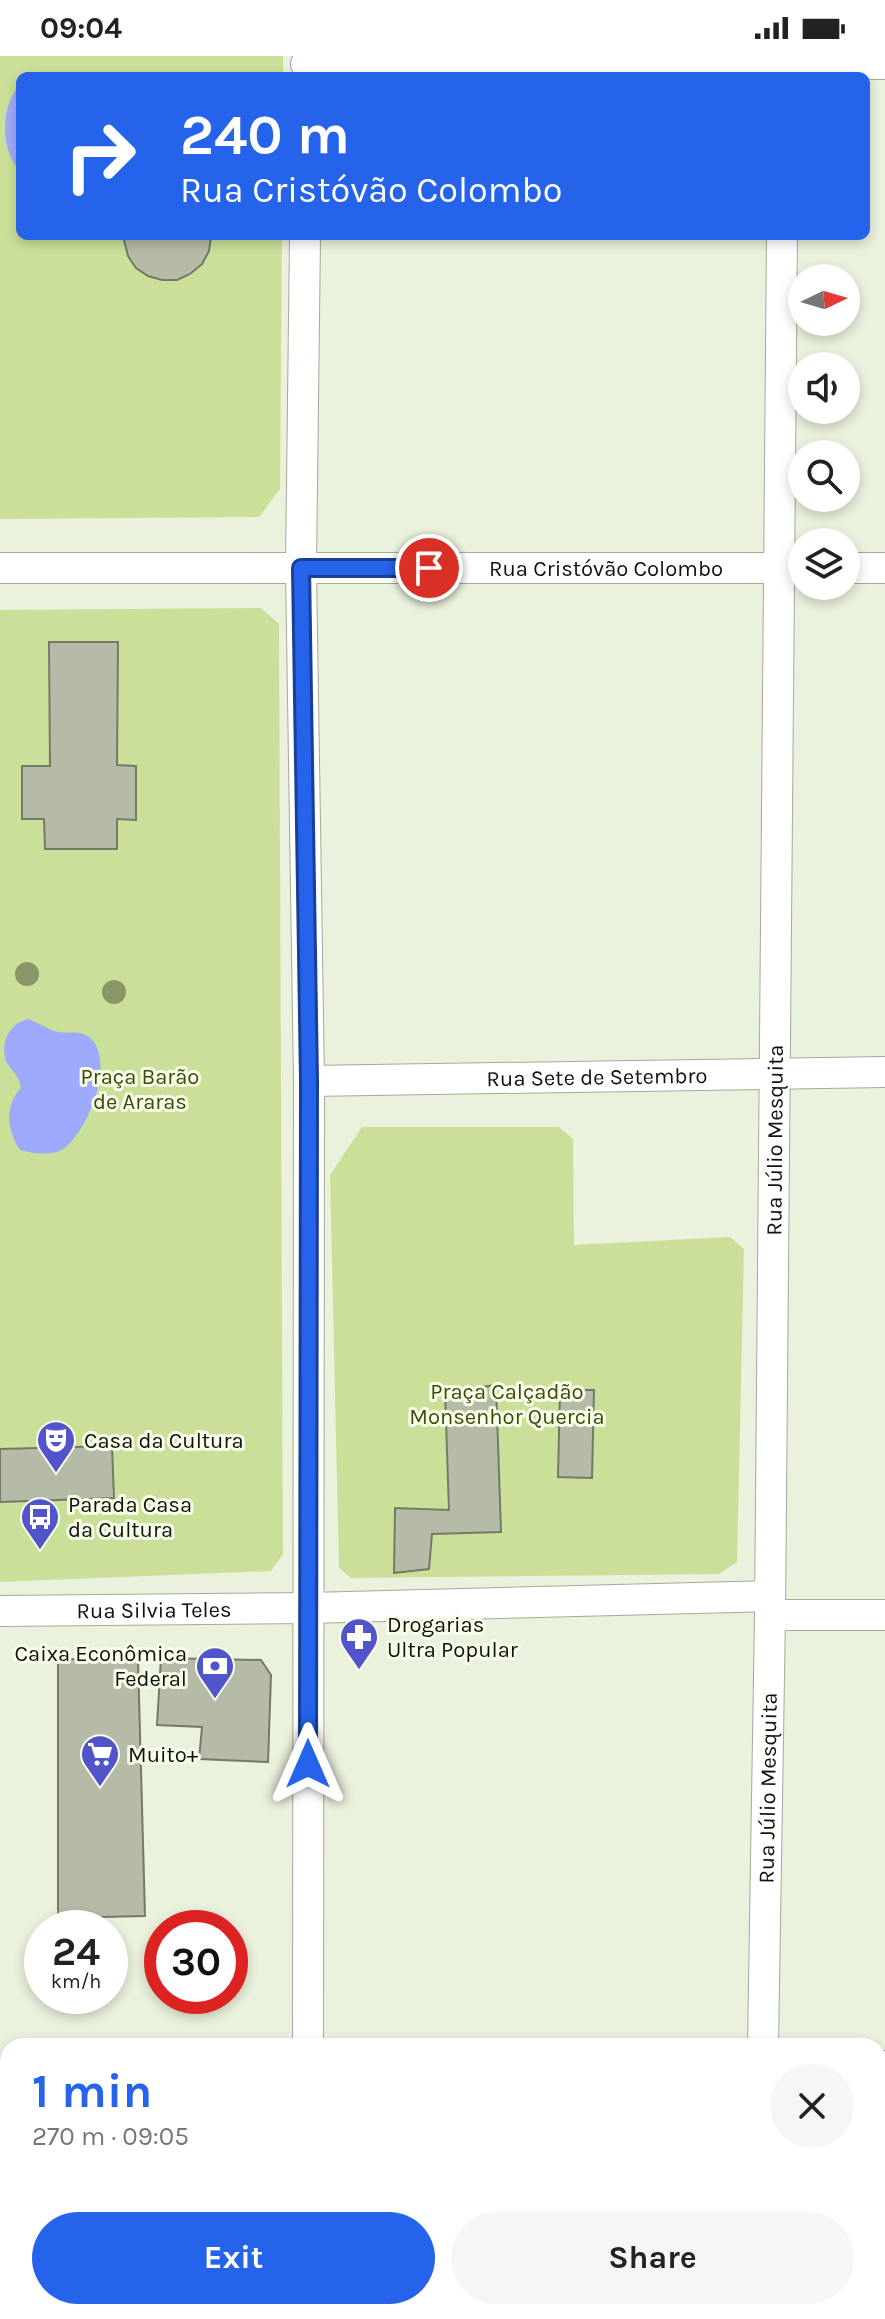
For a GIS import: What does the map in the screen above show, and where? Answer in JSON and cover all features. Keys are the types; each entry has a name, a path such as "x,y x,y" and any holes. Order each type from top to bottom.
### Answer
{"street":[{"path":"306,65 885,64"},
{"path":"305,240 301,568 309,1081 308,2038"},
{"name":"Rua Júlio Mesquita","path":"782,240 789,528"},
{"name":"Rua Cristóvão Colombo","path":"0,568 788,568"},
{"path":"860,568 885,568"},
{"name":"Rua Júlio Mesquita","path":"763,2038 770,1605 773,1073 789,600"},
{"name":"Rua Sete de Setembro","path":"309,1081 885,1072"},
{"name":"Rua Silvia Teles","path":"0,1611 770,1605 885,1615"}],"green space":[{"path":"0,56 283,56 283,72 16,72 16,240 282,240 280,489 259,517 0,519"},
{"name":"Praça Barão de Araras","path":"261,608 279,624 283,1554 271,1571 0,1582 0,610"},
{"name":"Praça Calçadão Monsenhor Quercia","path":"362,1127 559,1127 573,1139 574,1245 730,1237 744,1249 737,1562 719,1574 351,1578 339,1568 330,1175"}],"water":[{"path":"16,90 16,166 9,152 5,128"},
{"path":"29,1019 58,1032 85,1035 99,1052 96,1095 84,1124 68,1145 52,1153 20,1150 10,1127 12,1103 21,1088 6,1061 4,1047 12,1029"}],"building":[{"path":"124,240 211,240 202,264 177,280 148,276 136,268 128,256"},
{"path":"49,642 118,642 117,765 136,766 136,820 117,819 117,849 45,849 44,819 22,819 22,766 50,766"},
{"path":"496,1385 501,1532 432,1534 429,1569 394,1573 395,1508 449,1510 445,1392"},
{"path":"560,1390 594,1390 592,1478 558,1477"},
{"name":"Casa da Cultura","path":"112,1446 114,1498 0,1502 0,1449"},
{"name":"Caixa Econômica Federal","path":"161,1658 261,1660 271,1675 268,1762 199,1759 202,1727 157,1725"},
{"name":"Muito+","path":"58,1659 138,1660 144,1916 128,1916 128,1910 58,1910"}],"place":[{"name":"Casa da Cultura","path":"56,1474"},
{"name":"Parada Casa da Cultura","path":"40,1551"},
{"name":"Drogarias Ultra Popular","path":"359,1671"},
{"name":"Caixa Econômica Federal","path":"215,1700"},
{"name":"Muito+","path":"100,1788"}],"route":[{"path":"308,1764 309,1081 301,568 429,568"}]}
